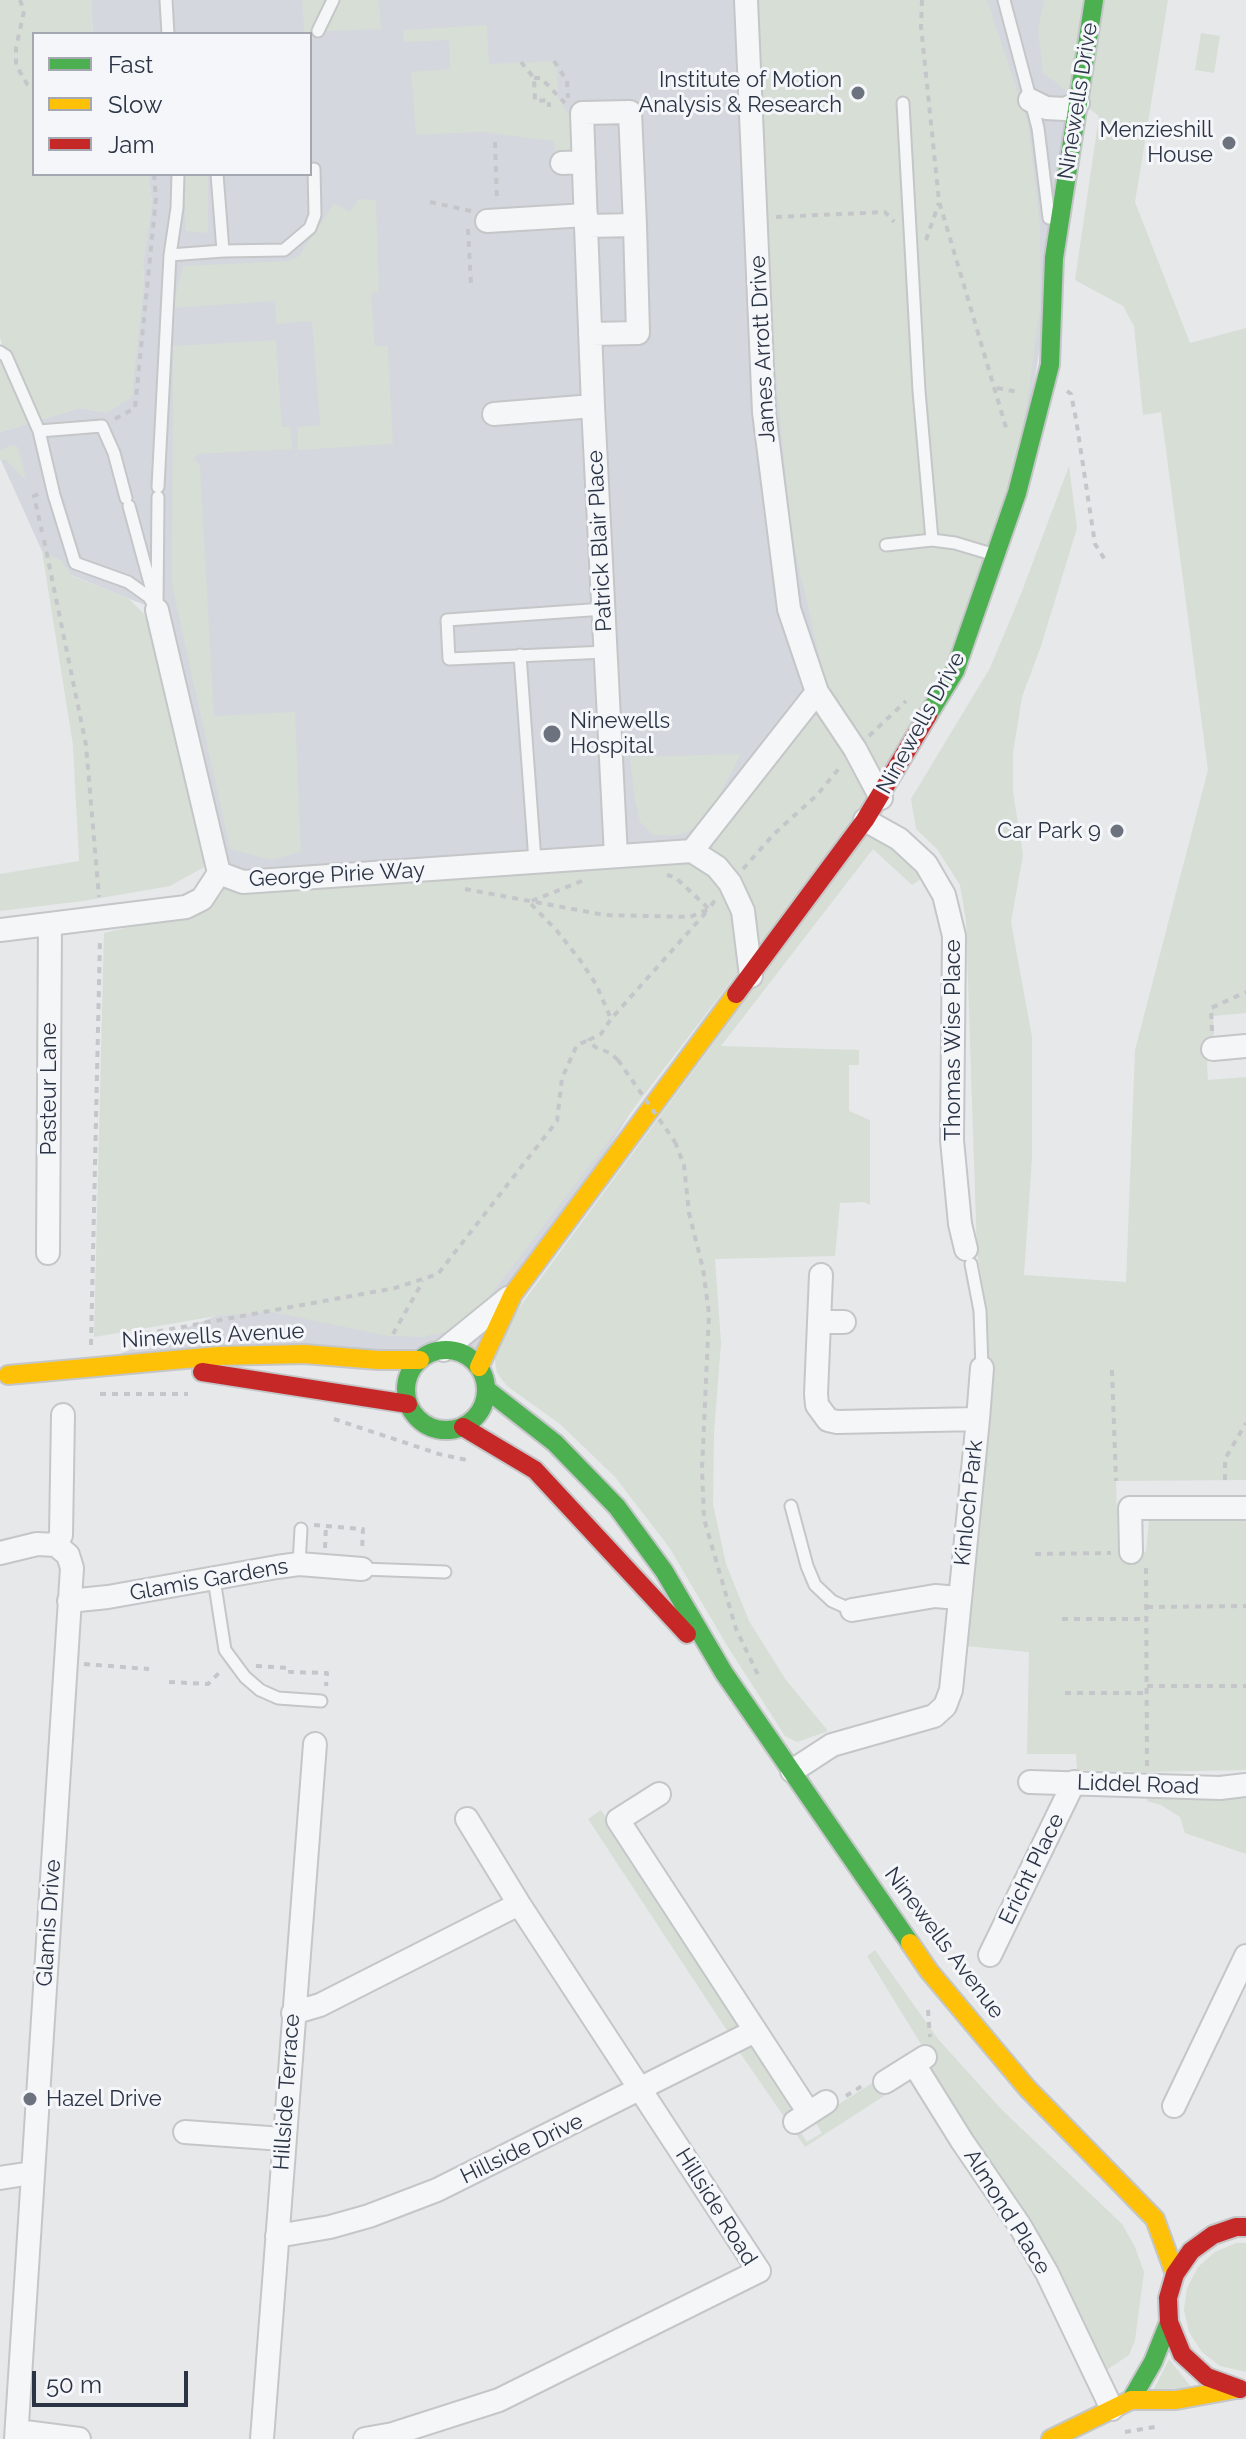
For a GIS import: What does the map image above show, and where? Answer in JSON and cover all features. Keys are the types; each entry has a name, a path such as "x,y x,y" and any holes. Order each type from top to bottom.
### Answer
{"street":[{"name":"James Arrott Drive","path":"746,0 764,412 789,609 817,692 855,749 881,798"},
{"name":"Ninewells Drive","path":"479,1367 513,1294 881,798 955,671 1017,493 1050,365 1054,258 1094,0"},
{"path":"1030,100 1046,108 1065,109 1078,103"},
{"name":"Patrick Blair Place","path":"616,856 586,220 573,163 582,113 630,112 635,225"},
{"path":"484,216 635,225 638,333 590,334"},
{"path":"494,414 593,406"},
{"name":"George Pirie Way","path":"157,610 219,873 243,882 692,851"},
{"path":"751,976 743,911 730,883 717,867 692,851 817,692"},
{"name":"Thomas Wise Place","path":"865,820 899,839 926,864 944,895 954,936 952,1140 960,1224 968,1256"},
{"path":"0,930 186,907 202,899 219,873"},
{"name":"Pasteur Lane","path":"48,1253 50,924"},
{"path":"1213,1049 1246,1046"},
{"name":"Kinloch Park","path":"792,1771 832,1745 934,1716 945,1706 951,1690 978,1419 828,1420 817,1405 816,1394 821,1275"},
{"name":"Ninewells Drive","path":"444,1350 513,1294"},
{"path":"819,1322 844,1322"},
{"path":"444,1350 469,1357 479,1367 486,1389 480,1411 463,1427"},
{"name":"Ninewells Avenue","path":"90,1371 218,1356 304,1354 420,1360 444,1350"},
{"path":"408,1404 407,1380 420,1360"},
{"path":"978,1419 982,1368"},
{"name":"Ninewells Avenue","path":"4,1375 90,1371 214,1372 408,1404 414,1414 431,1428 453,1430 463,1427 535,1470 724,1673"},
{"name":"Ninewells Avenue","path":"486,1389 555,1443 617,1507 664,1571 724,1673 929,1971 1027,2088 1170,2223 1175,2274"},
{"path":"0,1553 37,1544 56,1545 61,1535 63,1415"},
{"path":"1132,1557 1130,1508 1246,1508"},
{"name":"Glamis Drive","path":"17,2435 72,1568 68,1555 56,1545"},
{"name":"Glamis Gardens","path":"69,1601 299,1564 362,1569"},
{"name":"Kinloch Park","path":"852,1610 935,1596 959,1598"},
{"name":"Hillside Terrace","path":"262,2439 315,1744"},
{"name":"Liddel Road","path":"1030,1782 1220,1788 1246,1785"},
{"name":"Ericht Place","path":"990,1955 1074,1782"},
{"path":"659,1794 618,1820 810,2112"},
{"name":"Hillside Road","path":"365,2439 393,2434 499,2400 759,2271 519,1904 467,1819"},
{"path":"293,2013 320,2005 519,1904"},
{"path":"1174,2106 1246,1956"},
{"name":"Hillside Drive","path":"277,2236 330,2227 369,2216 437,2190 755,2031"},
{"name":"Almond Place","path":"885,2082 920,2060 962,2141 1020,2226 1122,2404"},
{"path":"185,2132 283,2139"},
{"path":"0,2178 32,2173"},
{"path":"1170,2223 1213,2235"},
{"path":"1243,2388 1207,2377 1182,2354 1169,2322 1168,2298 1175,2274 1191,2251 1213,2235 1246,2227"},
{"path":"1122,2404 1153,2362 1169,2322"},
{"path":"1051,2439 1122,2404 1176,2400 1243,2388"},
{"path":"17,2435 79,2439"}],"lane":[{"path":"166,0 168,32"},
{"path":"318,31 333,0"},
{"path":"1004,0 1038,128 1054,258"},
{"path":"903,103 919,391 932,540"},
{"path":"170,255 284,250 310,228 315,215 314,169"},
{"name":"George Pirie Way","path":"157,610 158,492 170,255 178,176"},
{"path":"217,176 223,251"},
{"path":"0,352 6,356 39,431 52,488 75,563 128,582 149,597 157,610"},
{"path":"39,431 102,426 114,453 157,610"},
{"path":"886,545 932,540 955,543 995,556"},
{"path":"604,609 447,620 449,659 606,652"},
{"path":"520,655 535,861"},
{"path":"968,1256 980,1311 982,1368"},
{"path":"791,1506 815,1585 832,1601 852,1610"},
{"path":"299,1564 301,1529"},
{"name":"Glamis Gardens","path":"362,1569 445,1572"},
{"path":"214,1579 225,1650 245,1677 260,1690 278,1698 321,1701"}],"path":[{"path":"20,0 24,11 16,48 16,65 32,88"},
{"path":"775,203 776,218 885,212 922,249 938,213 939,201 921,26 922,0"},
{"path":"534,78 541,78 568,106 567,81 554,61"},
{"path":"521,62 534,78 535,101 549,100 549,107"},
{"path":"686,78 750,86"},
{"path":"471,285 495,142"},
{"path":"102,426 135,408 156,198 154,176"},
{"path":"939,201 1008,433"},
{"path":"430,202 484,216"},
{"path":"997,388 1055,398 1067,391 1071,394 1095,544 1107,563"},
{"path":"44,540 86,745 101,919 90,1371 86,1394 199,1394"},
{"path":"121,1338 423,1281 438,1274 557,1121 562,1078 577,1045 601,1034 774,834 817,795 855,749 900,709 909,697"},
{"path":"663,873 675,877 709,909"},
{"path":"452,886 529,902 618,915 690,917 709,909"},
{"path":"529,902 580,960 596,984 611,1019"},
{"path":"1213,1049 1211,1008 1246,992"},
{"path":"589,1040 618,1060 675,1142 684,1165 689,1213 703,1269 709,1314 702,1469 704,1519 713,1560 736,1629 761,1680"},
{"path":"378,1360 423,1281"},
{"path":"1112,1370 1116,1481"},
{"path":"330,1418 439,1454 477,1463"},
{"path":"1225,1480 1225,1459 1246,1423"},
{"path":"301,1529 307,1525 363,1529 362,1569"},
{"path":"1035,1554 1132,1557 1147,1607 1148,1785"},
{"path":"1147,1607 1246,1606"},
{"path":"1062,1619 1147,1619"},
{"path":"66,1662 149,1669"},
{"path":"1065,1693 1246,1686"},
{"path":"928,2007 937,2018"},
{"path":"810,2112 836,2103 877,2076 885,2082"},
{"path":"1123,2432 1167,2425"}],"shaded area":[{"path":"0,0 91,0 93,32 32,32 32,176 148,176 152,201 143,264 144,286 132,397 107,413 80,408 0,432 0,355 3,347 0,337"},
{"name":"Ninewells Hospital","path":"91,0 1094,0 1017,493 476,1360 444,1350 84,1368 216,1316 138,925 101,919 186,907 219,873 157,610 71,575 61,561 42,551 0,458 0,432 80,408 107,413 144,286 143,264 152,201 148,176 312,176 312,32 93,32"},
{"path":"302,0 379,0 381,29 304,32"},
{"path":"754,0 987,0 1028,123 1040,223 1040,308 1029,390 1012,492 949,670 869,801 480,1309 448,1332 421,1337 388,1336 272,1312 216,1316 94,1337 104,933 197,911 218,887 692,861 825,682 791,532 766,273"},
{"path":"1044,0 1168,0 1135,202 1190,343 1246,328 1246,1013 1213,1016 1214,1032 1207,1064 1208,1080 1246,1077 1246,1480 1116,1481 1118,1552 1146,1552 1149,1520 1246,1521 1246,1770 1077,1770 1076,1754 1027,1754 1029,1652 965,1646 989,1434 986,1306 977,1252 966,921 960,885 937,849 916,829 911,799 990,668 1069,466 1077,528 1022,697 1013,753 1013,792 1023,855 1011,922 1032,1037 1032,1158 1024,1275 1126,1282 1135,1050 1208,770 1161,412 1143,415 1134,326 1123,306 1075,280 1099,116 1043,73 1038,30"},
{"path":"487,25 489,64 557,61 558,97 573,121 575,159 556,160 554,141 482,132 416,135 411,72 450,69 449,40 404,42 403,30"},
{"path":"1201,33 1220,36 1214,73 1195,70"},
{"path":"182,176 208,176 208,233 186,231"},
{"path":"358,199 376,200 379,292 371,293 375,346 388,346 393,444 298,450 297,427 320,425 312,321 276,324 275,301 172,308 183,266 288,261 299,256 334,203 350,212"},
{"path":"276,340 282,427 291,427 292,449 200,454 193,458 200,465 214,716 295,712 301,852 271,860 230,849 172,585 173,346"},
{"path":"11,445 18,447 26,477 23,478 6,460 0,460 0,450"},
{"path":"42,551 61,561 72,576 128,598 144,614 155,640 206,866 170,886 0,911 0,874 79,861 73,745"},
{"path":"741,754 708,817 690,831 674,836 653,835 640,822 630,757"},
{"path":"869,832 895,845 924,877 912,885 873,849 721,1046 859,1050 859,1065 849,1065 849,1111 870,1120 870,1205 864,1202 840,1203 835,1256 715,1259 721,1343 714,1433 713,1504 726,1564 749,1621 786,1680 828,1731 797,1742 785,1736 669,1547 615,1477 560,1424 507,1386 497,1373 494,1354 499,1335"},
{"path":"1246,1792 1246,1854 1185,1833 1180,1817 1161,1805 1147,1801 1149,1794"},
{"path":"601,1810 739,2020 738,2029 730,2035 588,1819"},
{"path":"875,1950 938,2039 1002,2110 1122,2224 1135,2247 1144,2272 1135,2340 1129,2355 1105,2371 928,2069 932,2062 867,1956"},
{"path":"749,2046 759,2049 794,2104 790,2117 807,2142 822,2133 814,2120 877,2080 887,2094 805,2147 738,2050"},
{"path":"1236,2243 1246,2243 1246,2372 1220,2366 1202,2352 1189,2332 1184,2310 1187,2288 1198,2267 1215,2252"},
{"path":"1169,2359 1191,2387 1152,2393"}],"traffic: fast":[{"path":"928,715 955,671 1017,493 1050,365 1054,258 1094,0"},
{"path":"446,1350 461,1353 474,1362 483,1375 486,1390 483,1405 474,1418 461,1427 446,1430 431,1427 418,1418 409,1405 406,1390 409,1375 418,1362 431,1353 446,1350"},
{"path":"486,1389 555,1443 617,1507 664,1571 724,1673 910,1943"},
{"path":"1131,2400 1153,2362 1169,2322"}],"traffic: slow":[{"path":"479,1367 513,1294 736,994"},
{"path":"8,1375 218,1356 304,1354 420,1360"},
{"path":"910,1943 929,1971 1027,2088 1155,2219 1175,2274"},
{"path":"1051,2439 1131,2400 1176,2400 1236,2389"}],"traffic: jam":[{"path":"736,994 865,820 928,715"},
{"path":"202,1372 408,1404"},
{"path":"463,1427 535,1470 687,1634"},
{"path":"1240,2389 1207,2377 1182,2354 1169,2322 1168,2298 1175,2274 1191,2251 1213,2235 1246,2227"}],"place":[{"name":"Institute of Motion Analysis & Research","path":"858,93"},
{"name":"Menzieshill House","path":"1229,143"},
{"name":"Ninewells Hospital","path":"552,734"},
{"name":"Car Park 9","path":"1117,831"},
{"name":"Hazel Drive","path":"30,2099"}]}
